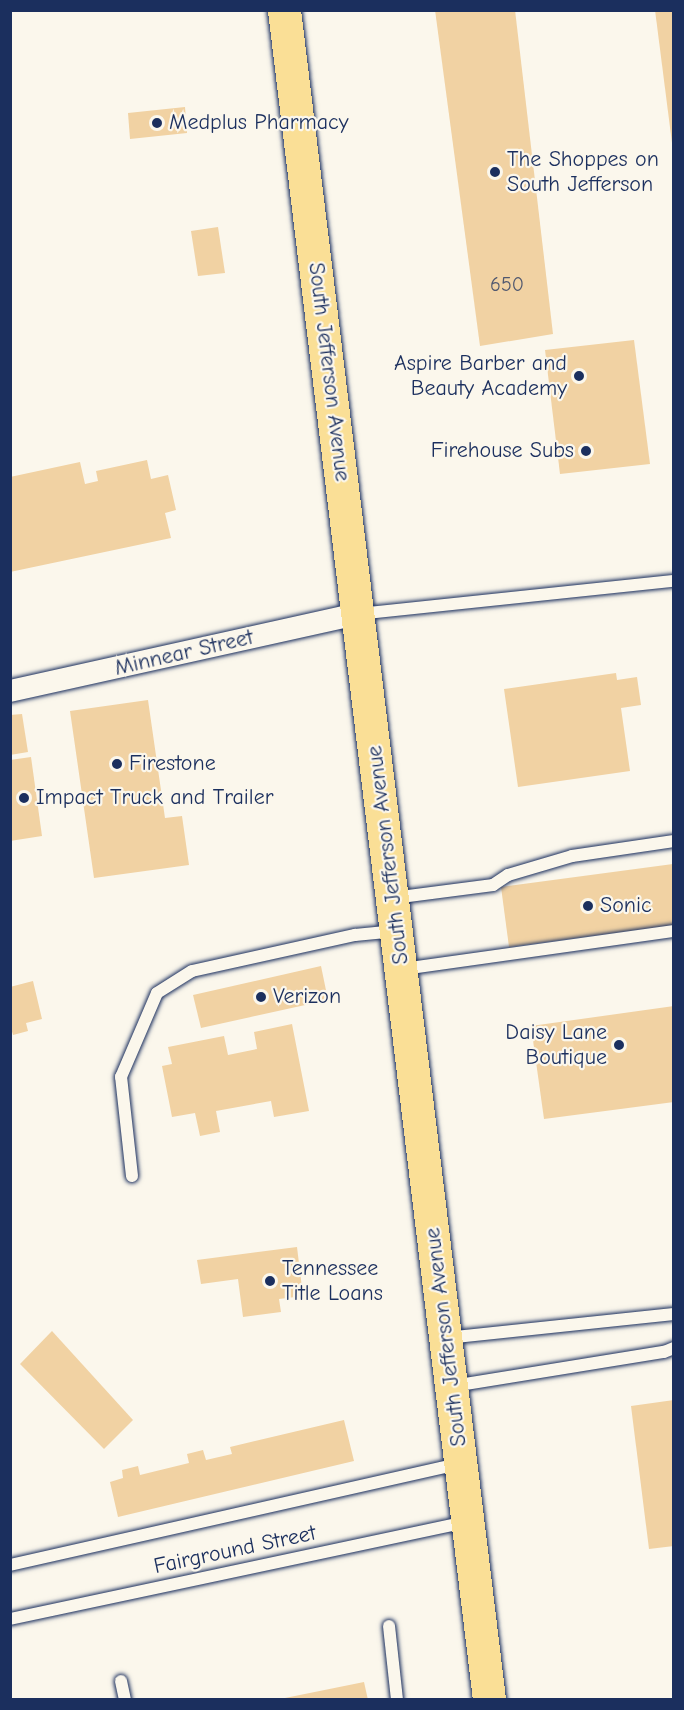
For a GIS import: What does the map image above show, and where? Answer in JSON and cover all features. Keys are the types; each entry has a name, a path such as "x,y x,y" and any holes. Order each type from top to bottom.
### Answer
{"main road":[{"name":"South Jefferson Avenue","path":"284,10 453,1386 489,1700"}],"street":[{"name":"Minnear Street","path":"10,692 358,614"}],"lane":[{"path":"358,614 674,580"},
{"path":"393,898 493,885 508,875 572,856 674,841"},
{"path":"132,1176 121,1077 157,993 192,971 355,935 397,931"},
{"path":"402,969 674,931"},
{"path":"446,1338 674,1314"},
{"path":"453,1386 664,1352 674,1348"},
{"name":"Fairground Street","path":"10,1565 461,1464"},
{"name":"Fairground Street","path":"10,1619 467,1522"},
{"path":"389,1626 397,1700"},
{"path":"121,1681 124,1700"}],"building":[{"name":"The Shoppes on South Jefferson","path":"435,10 515,10 553,334 480,346"},
{"path":"655,10 674,10 674,143 672,143"},
{"name":"Medplus Pharmacy","path":"185,107 187,133 130,139 128,113"},
{"path":"218,227 225,273 198,276 191,231"},
{"path":"634,340 650,464 560,474 545,350"},
{"path":"147,460 151,479 168,475 176,510 165,513 171,538 10,572 10,477 80,462 85,484 98,481 96,471"},
{"path":"616,673 617,680 637,677 641,705 621,708 630,771 518,787 504,689"},
{"name":"Firestone","path":"148,700 165,818 182,816 189,865 94,878 70,711"},
{"path":"22,714 28,752 10,755 10,715"},
{"name":"Impact Truck and Trailer","path":"31,757 42,836 10,841 10,760"},
{"name":"Sonic","path":"673,864 674,925 509,947 501,887"},
{"name":"Verizon","path":"321,966 328,1000 201,1028 193,995"},
{"path":"33,981 42,1019 26,1023 28,1031 13,1035 10,1025 10,987"},
{"path":"674,1006 674,1102 544,1119 531,1026"},
{"path":"292,1024 309,1111 274,1117 271,1101 216,1111 220,1132 200,1136 195,1113 172,1117 162,1066 172,1064 168,1047 224,1036 228,1055 257,1049 254,1032"},
{"name":"Tennessee Title Loans","path":"297,1247 303,1296 279,1299 281,1312 243,1317 238,1279 201,1284 197,1260"},
{"path":"52,1331 133,1420 104,1449 20,1364"},
{"path":"674,1400 674,1546 649,1549 631,1406"},
{"path":"344,1420 354,1461 118,1517 110,1482 123,1478 122,1470 138,1466 140,1475 189,1463 187,1454 203,1450 206,1460 232,1454 230,1447"},
{"path":"364,1682 368,1700 285,1700 285,1698"}],"place":[{"name":"Medplus Pharmacy","path":"157,123"},
{"name":"The Shoppes on South Jefferson","path":"495,172"},
{"name":"Aspire Barber and Beauty Academy","path":"579,376"},
{"name":"Firehouse Subs","path":"586,451"},
{"name":"Firestone","path":"117,764"},
{"name":"Impact Truck and Trailer","path":"24,798"},
{"name":"Sonic","path":"588,906"},
{"name":"Verizon","path":"261,997"},
{"name":"Daisy Lane Boutique","path":"619,1045"},
{"name":"Tennessee Title Loans","path":"270,1281"}]}
